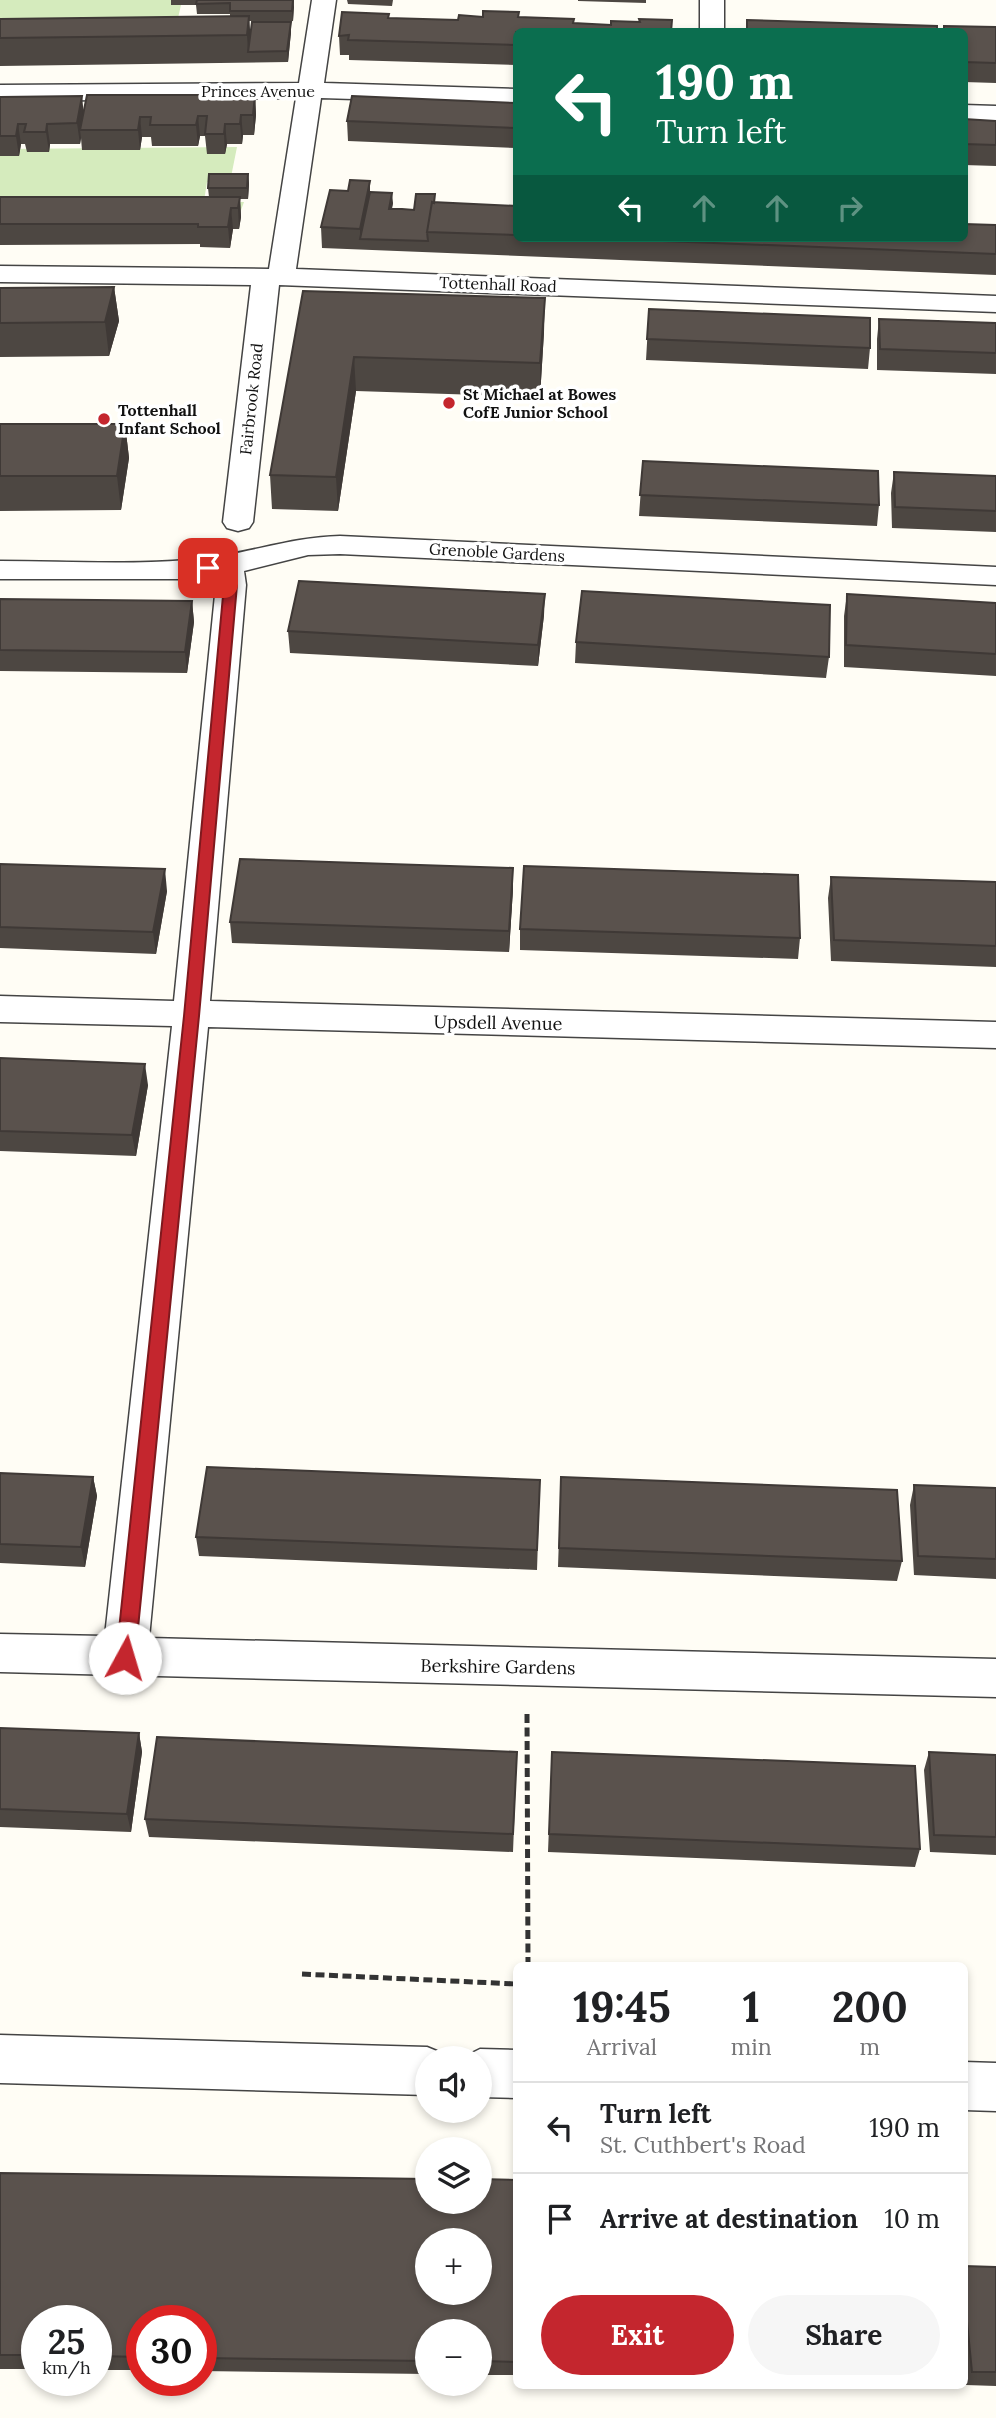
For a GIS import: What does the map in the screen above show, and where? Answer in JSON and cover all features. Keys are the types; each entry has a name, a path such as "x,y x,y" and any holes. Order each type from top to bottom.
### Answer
{"street":[{"path":"712,0 712,28"},
{"path":"295,5 323,2"},
{"name":"Fairbrook Road","path":"238,522 273,277 311,90 323,2"},
{"name":"Princes Avenue","path":"0,93 311,90 513,97"},
{"path":"968,113 996,114"},
{"name":"Tottenhall Road","path":"0,274 273,277 996,304"},
{"name":"Grenoble Gardens","path":"0,570 163,570 227,565 308,546 340,545 996,576"},
{"path":"125,1658 191,1016 231,585 227,565"},
{"name":"Upsdell Avenue","path":"0,1009 996,1035"},
{"name":"Berkshire Gardens","path":"0,1653 996,1678"},
{"path":"0,2059 415,2071"},
{"path":"492,2073 513,2074"},
{"path":"968,2086 996,2087"}],"path":[{"path":"527,1668 528,1962"},
{"path":"302,1974 513,1984"}],"green space":[{"path":"0,0 172,0 172,5 181,5 175,31 0,34"},
{"path":"237,147 230,182 207,182 204,201 244,202 240,213 0,211 0,149"}],"building":[{"path":"197,0 293,0 292,11 230,11 230,3 196,4"},
{"path":"483,11 519,12 518,17 574,19 573,23 611,25 611,21 672,20 671,28 513,28 513,45 348,40 349,35 339,36 342,12 389,14 388,18 458,20 459,15 483,17"},
{"path":"249,16 247,35 0,38 0,19"},
{"path":"747,20 937,26 937,28 747,28"},
{"path":"252,22 291,22 287,51 248,52"},
{"path":"996,27 996,63 968,62 968,28 944,28"},
{"path":"87,95 255,95 253,115 241,115 240,124 225,124 224,134 205,134 207,116 198,116 196,125 150,125 151,117 140,117 138,130 80,130"},
{"path":"82,96 77,123 47,124 46,132 24,132 26,124 18,124 16,136 0,136 0,97"},
{"path":"352,96 513,103 513,128 347,121"},
{"path":"968,119 996,121 996,145 968,144"},
{"path":"209,174 248,174 247,188 208,188"},
{"path":"350,180 370,181 360,229 321,227 330,190 348,191"},
{"path":"370,192 392,193 389,209 414,210 416,194 435,194 427,232 428,241 360,239"},
{"path":"0,197 240,197 238,208 231,208 228,227 198,227 198,224 0,224"},
{"path":"432,202 513,206 513,235 427,232"},
{"path":"968,224 996,225 996,254 690,242 968,242"},
{"path":"114,287 105,322 0,323 0,288"},
{"path":"303,291 545,298 540,363 354,357 336,477 270,475"},
{"path":"649,309 870,318 870,348 647,339"},
{"path":"879,319 996,323 996,353 880,349"},
{"path":"0,424 125,424 117,476 0,476"},
{"path":"643,461 878,471 879,505 640,495"},
{"path":"894,472 996,476 996,511 895,507"},
{"path":"299,581 545,594 538,645 288,631"},
{"path":"582,591 830,605 829,657 576,642"},
{"path":"847,594 996,603 996,654 846,645"},
{"path":"0,599 192,601 185,652 0,650"},
{"path":"240,859 513,868 509,931 230,922"},
{"path":"0,864 165,869 153,932 0,927"},
{"path":"524,866 798,875 800,938 520,929"},
{"path":"831,877 996,882 996,946 834,940"},
{"path":"0,1058 145,1064 132,1135 0,1131"},
{"path":"207,1467 540,1480 537,1550 196,1537"},
{"path":"0,1473 93,1477 81,1547 0,1544"},
{"path":"561,1477 897,1490 902,1561 559,1548"},
{"path":"914,1485 996,1488 996,1559 918,1556"},
{"path":"0,1728 139,1733 127,1814 0,1809"},
{"path":"157,1737 517,1752 513,1834 145,1819"},
{"path":"552,1752 915,1766 920,1849 549,1834"},
{"path":"929,1752 996,1755 996,1837 934,1835"},
{"path":"0,2173 415,2179 415,2214 492,2214 492,2179 513,2180 513,2362 492,2361 492,2319 415,2319 415,2361 217,2358 217,2305 126,2305 126,2357 112,2356 112,2305 21,2305 21,2355 0,2355"},
{"path":"968,2266 996,2267 996,2372 972,2372 968,2332"}],"place":[{"name":"St Michael at Bowes CofE Junior School","path":"449,403"},
{"name":"Tottenhall Infant School","path":"104,419"}],"route":[{"path":"125,1658 191,1016 231,585 227,565 208,568"}]}
